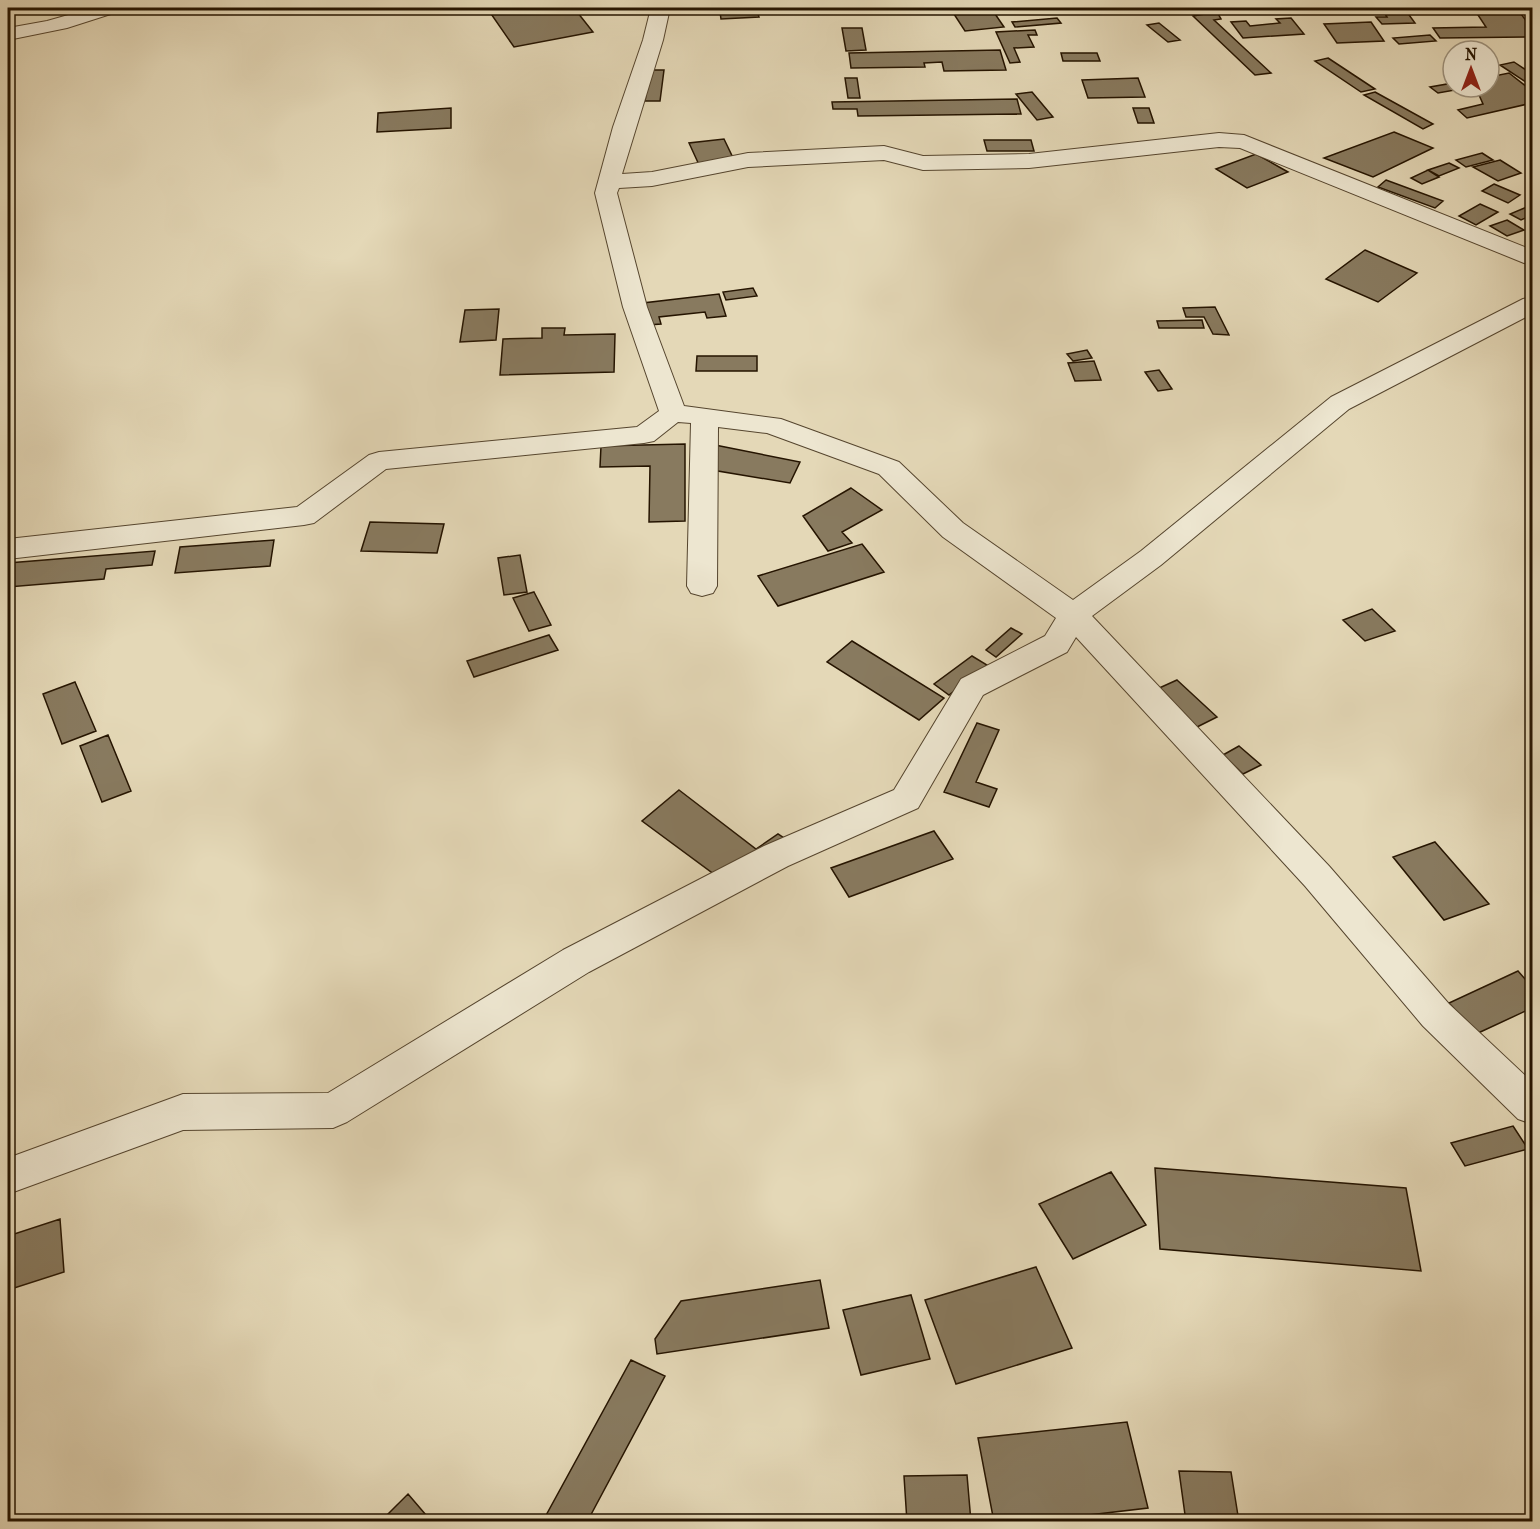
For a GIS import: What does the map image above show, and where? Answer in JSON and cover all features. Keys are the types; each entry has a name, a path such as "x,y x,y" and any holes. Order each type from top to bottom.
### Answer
{"street":[{"path":"8,34 81,19 110,8"},
{"path":"660,8 653,40 624,127 606,193 635,307 673,413"},
{"path":"609,182 652,179 748,160 884,153 923,163 1029,161 1126,149 1219,141 1236,142 1266,151 1533,258"},
{"path":"8,1176 183,1112 333,1110 576,961 776,856 906,799 972,687 1056,644 1073,615 1151,558 1340,403 1533,304"},
{"path":"8,549 304,516 378,461 644,435 673,413 771,424 889,468 953,530 1073,615 1317,876 1436,1015 1533,1107"},
{"path":"702,586 705,417"}],"building":[{"path":"487,8 574,8 593,32 514,47"},
{"path":"950,8 991,8 1004,27 965,31"},
{"path":"1404,8 1415,23 1382,24 1376,17 1387,17 1382,9"},
{"path":"757,11 759,17 721,19 720,12"},
{"path":"1519,11 1532,29 1532,37 1440,38 1433,28 1486,27 1476,12"},
{"path":"1217,12 1221,19 1214,20 1271,73 1255,75 1193,16"},
{"path":"1057,18 1061,23 1015,27 1012,22"},
{"path":"1291,18 1304,34 1243,38 1231,22 1246,21 1250,26 1280,23 1276,19"},
{"path":"1371,22 1384,41 1337,43 1324,24"},
{"path":"1159,23 1180,40 1168,42 1147,25"},
{"path":"842,28 862,28 866,50 846,51"},
{"path":"1035,30 1037,35 1028,35 1034,47 1014,48 1020,62 1010,63 996,32"},
{"path":"1430,35 1436,41 1399,44 1393,38"},
{"path":"1000,50 1006,70 944,71 942,62 924,63 925,67 851,68 849,53"},
{"path":"1061,53 1097,53 1100,61 1063,61"},
{"path":"1328,58 1375,89 1361,92 1315,61"},
{"path":"1514,62 1532,74 1532,86 1501,66"},
{"path":"650,70 664,70 660,101 645,101"},
{"path":"1509,73 1532,91 1532,103 1467,118 1458,110 1483,104 1481,99 1501,99 1501,75"},
{"path":"845,78 857,78 860,98 848,98"},
{"path":"1138,78 1145,97 1088,98 1082,80"},
{"path":"1441,85 1441,92 1438,93 1430,87"},
{"path":"1032,92 1053,117 1037,120 1016,94"},
{"path":"1375,92 1433,124 1423,129 1364,95"},
{"path":"1017,99 1021,114 858,116 857,109 833,109 832,102"},
{"path":"451,108 451,128 377,132 378,113"},
{"path":"1133,108 1149,108 1154,123 1138,123"},
{"path":"1394,132 1433,148 1373,177 1324,158"},
{"path":"724,139 735,162 700,167 689,143"},
{"path":"984,140 1031,140 1034,151 987,151"},
{"path":"1482,153 1493,160 1466,167 1456,160"},
{"path":"1256,154 1288,172 1247,188 1216,169"},
{"path":"1500,160 1521,173 1498,181 1473,167"},
{"path":"1449,163 1459,168 1439,176 1428,170"},
{"path":"1428,170 1439,177 1422,184 1411,178"},
{"path":"1386,180 1443,201 1435,208 1378,187"},
{"path":"1494,184 1520,195 1508,203 1482,191"},
{"path":"1480,204 1498,212 1476,225 1459,216"},
{"path":"1527,207 1532,210 1532,215 1521,220 1510,214"},
{"path":"1507,220 1524,230 1507,236 1490,226"},
{"path":"1365,250 1417,273 1378,302 1326,279"},
{"path":"753,288 757,296 726,300 723,292"},
{"path":"719,294 726,316 707,318 705,312 659,317 661,324 648,325 643,303"},
{"path":"1215,307 1229,335 1213,334 1204,317 1186,317 1183,308"},
{"path":"499,309 496,340 460,342 465,310"},
{"path":"1202,320 1204,328 1159,328 1157,321"},
{"path":"542,328 565,328 564,335 615,334 614,372 500,375 503,339 542,338"},
{"path":"1087,350 1092,358 1073,361 1067,354"},
{"path":"697,356 757,356 757,371 696,371"},
{"path":"1094,361 1101,380 1075,381 1068,363"},
{"path":"1159,370 1172,389 1158,391 1145,372"},
{"path":"685,444 685,521 649,522 650,466 600,467 601,446"},
{"path":"710,444 800,462 790,483 712,470"},
{"path":"851,488 882,510 842,532 852,543 828,551 803,516"},
{"path":"370,522 444,524 437,553 361,551"},
{"path":"274,540 270,566 175,573 180,547"},
{"path":"862,544 884,572 778,606 758,576"},
{"path":"155,551 152,565 106,569 104,579 8,587 8,563"},
{"path":"520,555 527,592 504,595 498,558"},
{"path":"534,592 551,625 529,631 513,598"},
{"path":"1372,609 1395,631 1365,641 1343,620"},
{"path":"1011,628 1022,634 996,657 986,650"},
{"path":"549,635 558,650 474,677 467,661"},
{"path":"852,641 944,698 919,720 827,662"},
{"path":"972,656 987,665 949,695 934,684"},
{"path":"1177,680 1217,717 1197,727 1157,689"},
{"path":"75,682 96,731 62,744 43,694"},
{"path":"977,723 999,730 976,782 997,789 989,807 944,792"},
{"path":"108,735 131,791 102,802 80,746"},
{"path":"1239,746 1261,765 1243,774 1223,755"},
{"path":"679,790 756,849 778,834 790,842 722,880 642,821"},
{"path":"934,831 953,859 849,897 831,868"},
{"path":"1435,842 1489,904 1444,920 1393,857"},
{"path":"1518,971 1532,987 1532,1008 1476,1034 1449,1003"},
{"path":"1513,1126 1528,1149 1465,1166 1451,1143"},
{"path":"1155,1168 1406,1188 1421,1271 1160,1249"},
{"path":"1111,1172 1146,1225 1073,1259 1039,1204"},
{"path":"60,1219 64,1272 8,1290 8,1236"},
{"path":"1036,1267 1072,1348 956,1384 925,1300"},
{"path":"820,1280 829,1328 657,1354 655,1339 681,1301"},
{"path":"911,1295 930,1359 861,1375 843,1310"},
{"path":"631,1360 665,1376 587,1522 549,1522 544,1519"},
{"path":"1127,1422 1148,1508 1029,1522 994,1522 978,1438"},
{"path":"1179,1471 1231,1472 1239,1522 1186,1522"},
{"path":"967,1475 971,1522 907,1522 904,1476"},
{"path":"408,1494 432,1522 380,1522"}]}
